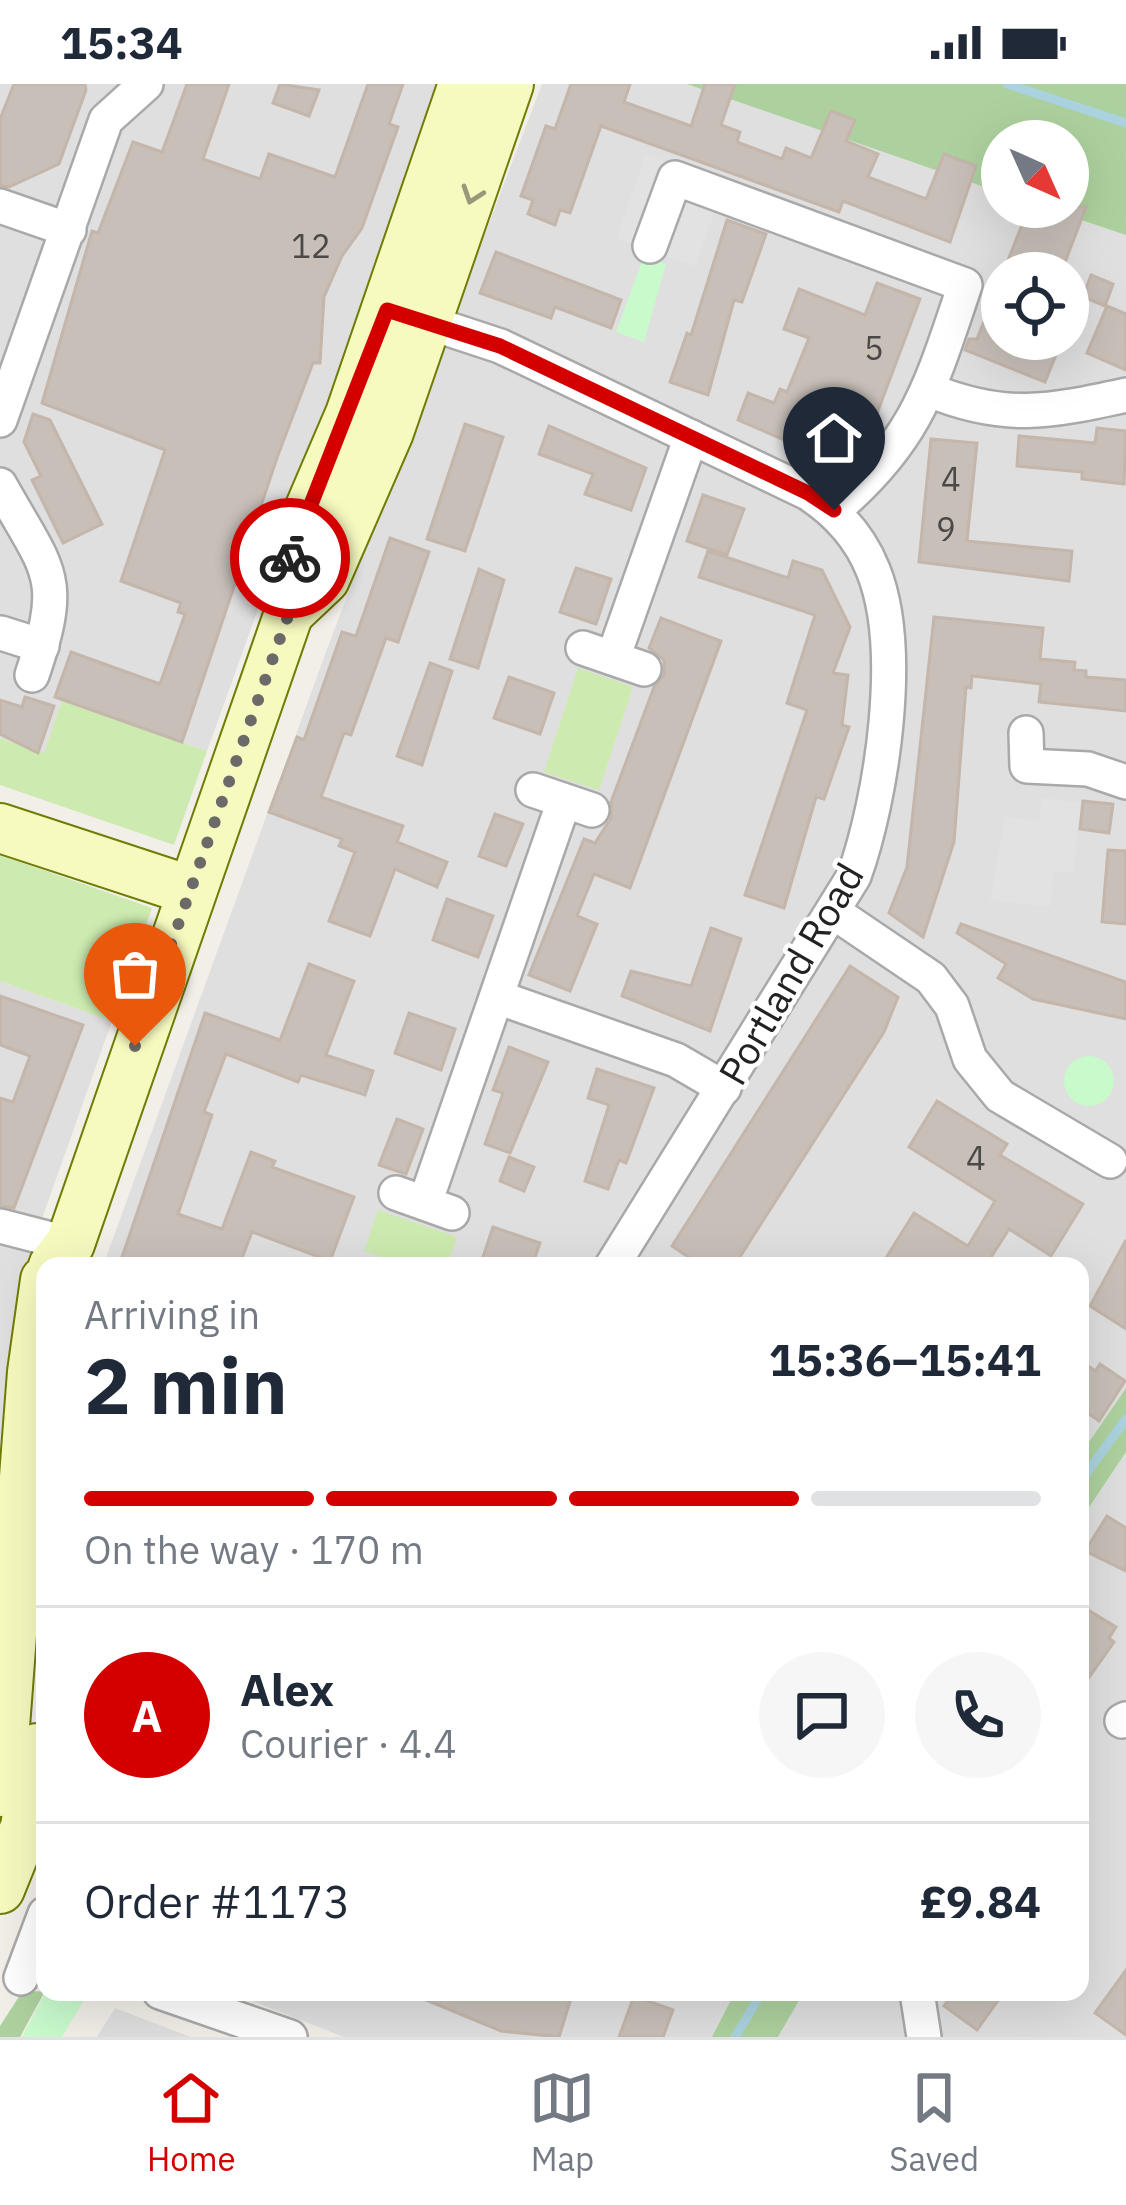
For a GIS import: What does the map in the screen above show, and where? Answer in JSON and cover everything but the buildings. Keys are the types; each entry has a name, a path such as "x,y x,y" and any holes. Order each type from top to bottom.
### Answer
{"street":[{"path":"0,419 106,120 146,84"},
{"path":"408,315 463,84"},
{"path":"62,1257 289,613 290,554 408,315 509,84"},
{"path":"650,246 675,178 965,285 929,390 906,437 834,510"},
{"path":"0,206 69,230"},
{"name":"Portland Road","path":"408,315 500,346 834,510 873,569 889,652 866,841 835,913 724,1088 626,1257"},
{"path":"929,390 975,409 1008,414 1126,395"},
{"path":"613,658 691,437"},
{"path":"0,485 49,574 53,607 37,660 1,633"},
{"path":"1026,733 1028,766 1088,770 1126,782"},
{"path":"424,1203 563,800"},
{"path":"0,828 189,890"},
{"path":"835,913 931,978 952,1006 970,1059 1000,1096 1112,1157"},
{"path":"497,997 676,1060 724,1088"},
{"path":"0,1226 49,1257"},
{"path":"0,1792 34,1500 36,1402"},
{"path":"0,1889 31,1798 36,1744"},
{"path":"214,2001 244,2006 290,2037"},
{"path":"918,2001 924,2037"}],"shaded area":[{"path":"0,84 447,84 207,751 63,701 44,754 0,738"},
{"path":"542,84 793,84 981,154 981,228 1089,228 1089,210 1126,211 1126,1388 1089,1442 1089,1257 106,1257 327,649"},
{"path":"646,154 725,183 695,266 616,238"},
{"path":"1042,798 1081,803 1073,873 1054,871 1050,907 990,900 1005,817 1039,821"},
{"path":"0,981 112,1021 21,1278 0,1497"},
{"path":"1126,1452 1126,2037 778,2037 799,2001 1089,2001 1089,1508"},
{"path":"252,2001 730,2001 712,2037 344,2037"},
{"path":"115,2008 191,2037 97,2037"}],"green space":[{"path":"687,84 1126,84 1126,235 1089,223 1089,120 981,120 981,186"},
{"path":"644,256 666,264 644,342 616,332"},
{"path":"578,668 633,687 599,790 544,772"},
{"path":"62,701 207,751 174,845 0,785 0,738 44,753"},
{"path":"0,855 152,908 112,1021 0,981"},
{"path":"1089,1056 1107,1063 1114,1081 1107,1099 1089,1106 1071,1099 1064,1081 1071,1063"},
{"path":"378,1210 457,1237 450,1257 382,1257 364,1251"},
{"path":"1126,1388 1126,1452 1089,1508 1089,1442"},
{"path":"36,1991 40,2001 20,2037 0,2037 0,2026 22,1992"},
{"path":"41,2001 83,2001 62,2037 22,2037"},
{"path":"730,2001 799,2001 778,2037 712,2037"}],"waterway":[{"path":"1007,84 1126,123"},
{"path":"1089,1470 1126,1419"},
{"path":"735,2037 757,2001"}],"way so far":[{"path":"135,1046 289,613 290,558"}],"route":[{"path":"290,558 387,310 500,346 808,493 834,510"}]}
